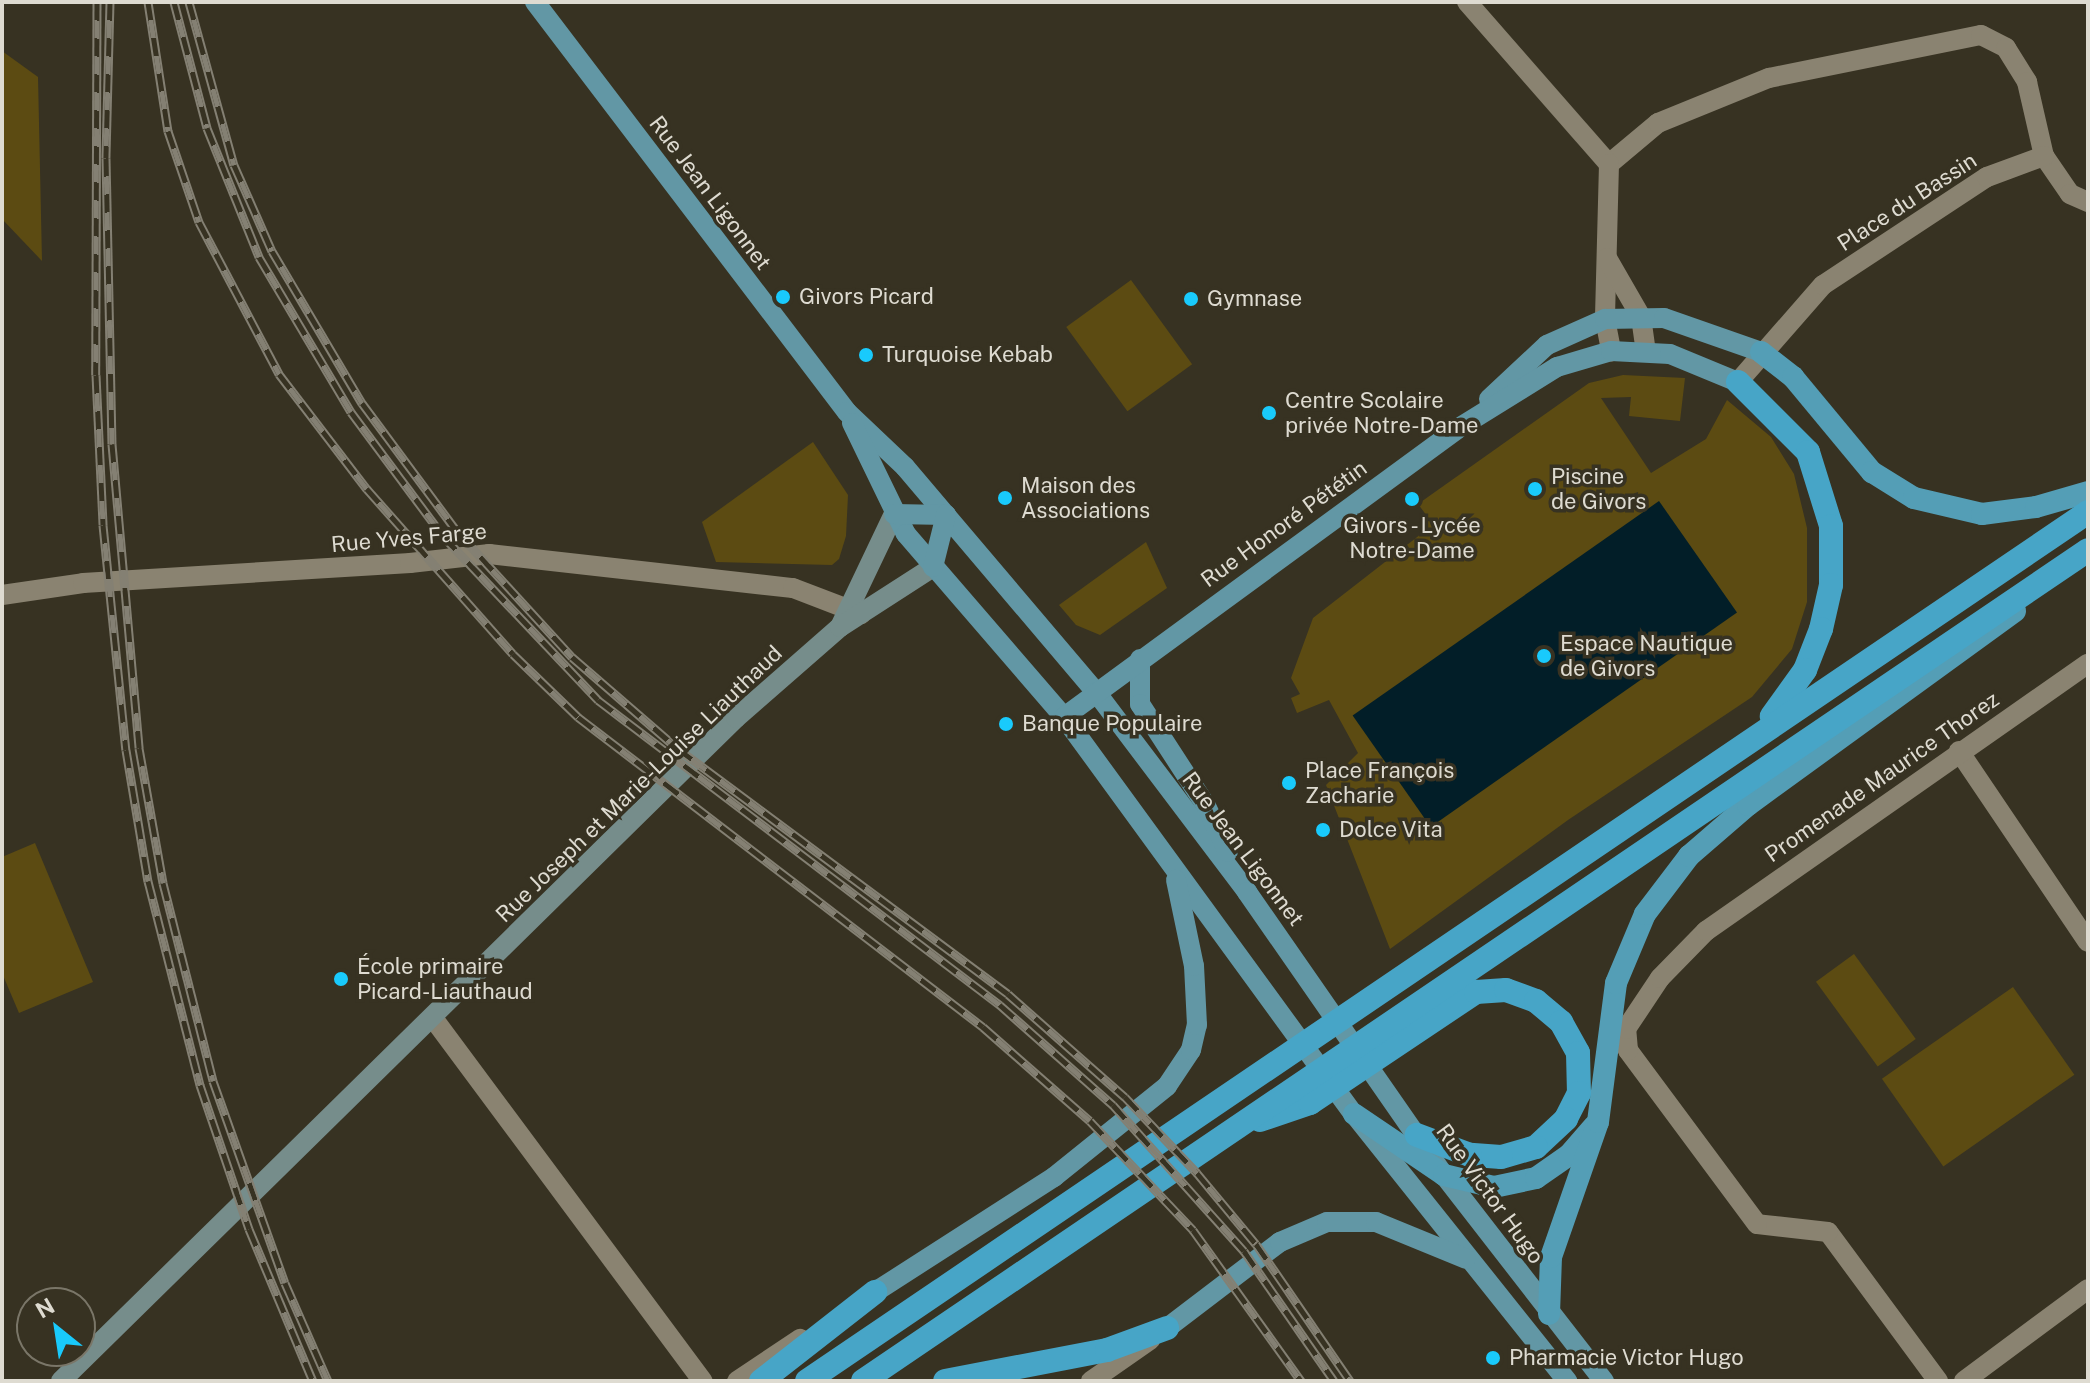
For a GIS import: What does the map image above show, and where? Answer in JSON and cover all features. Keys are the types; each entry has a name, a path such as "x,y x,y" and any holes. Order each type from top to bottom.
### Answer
{"highway":[{"path":"1761,352 1793,377 1872,472 1914,498 1982,514 2036,507 2088,492"},
{"path":"1738,382 1808,452 1831,526 1831,585 1821,629 1805,670 1760,731"},
{"path":"807,1381 1760,731 2088,512"},
{"path":"1549,1314 1551,1257 1598,1122 1616,983 1645,914 1689,856 1748,805 1955,660 2088,551"},
{"path":"863,1381 2088,551"},
{"path":"1231,1129 1310,1103 1476,992 1506,990 1536,1001 1561,1022 1578,1053 1579,1093 1566,1119 1536,1147 1501,1157 1470,1155 1417,1135"},
{"path":"1354,1114 1444,1175 1494,1187 1536,1178 1569,1155 1598,1122"},
{"path":"761,1381 875,1292"},
{"path":"945,1381 1107,1350 1167,1328"}],"main road":[{"name":"Rue Jean Ligonnet","path":"535,2 847,412 946,515 1096,692 1247,892 1344,1030"},
{"path":"1457,429 1547,345 1605,319 1664,318 1761,352"},
{"path":"1457,429 1557,367 1611,351 1670,354 1738,382"},
{"name":"Rue Jean Ligonnet","path":"847,412 894,514 933,567 1064,717 1354,1114"},
{"name":"Rue Honoré Pététin","path":"1064,717 1457,429"},
{"path":"856,610 894,514 946,515 933,567"},
{"name":"Rue Joseph et Marie-Louise Liauthaud","path":"61,1381 736,718 856,610 933,567"},
{"path":"1140,659 1140,704 1205,804 1247,892"},
{"path":"875,1292 1054,1177 1167,1086 1191,1050 1197,1025 1194,966 1175,872"},
{"name":"Rue Victor Hugo","path":"1344,1030 1444,1175 1604,1381"},
{"path":"1354,1114 1567,1381"},
{"path":"1167,1328 1280,1242 1327,1222 1376,1222 1469,1260"}],"street":[{"path":"1467,2 1609,164 1605,319 1611,351"},
{"path":"1609,164 1658,123 1769,78 1981,35 2006,48 2027,82 2044,156 2070,194 2088,202"},
{"name":"Place du Bassin","path":"1738,382 1761,352 1823,285 1987,177 2044,156"},
{"path":"1605,254 1641,317 1646,352"},
{"name":"Rue Yves Farge","path":"2,595 83,583 410,563 489,554 793,588 856,610"},
{"name":"Promenade Maurice Thorez","path":"1938,1381 1828,1232 1757,1224 1628,1050 1626,1029 1660,978 1706,931 1959,751 2088,664"},
{"path":"1959,751 2088,942"},
{"path":"433,1018 703,1381"},
{"path":"1964,1381 2088,1289"},
{"path":"737,1381 875,1292"},
{"path":"1091,1381 1167,1328"}],"shaded area":[{"path":"2,51 38,77 42,261 2,219"},
{"path":"1131,280 1192,364 1127,411 1066,327"},
{"name":"Espace Nautique de Givors","path":"1623,375 1685,378 1680,421 1629,416 1631,397 1601,398 1651,473 1706,439 1727,400 1771,437 1794,474 1807,528 1807,602 1792,649 1752,697 1568,820 1390,949 1326,785 1358,753 1329,700 1297,713 1291,698 1300,694 1291,678 1313,618 1421,534 1418,529 1430,520 1418,504 1589,383"},
{"path":"813,442 848,495 846,536 839,559 832,565 716,562 702,522"},
{"path":"1146,542 1167,588 1100,635 1076,625 1059,605"},
{"path":"35,843 93,982 19,1013 2,973 2,857"},
{"path":"1854,954 1916,1039 1878,1067 1816,982"},
{"path":"2013,987 2074,1075 1943,1166 1882,1079"}],"water":[{"path":"1659,501 1737,612 1431,827 1353,716"}],"railway":[{"path":"97,2 96,375 103,525 126,750 148,881 200,1085 249,1229 313,1381"},
{"path":"110,2 106,158 112,444 139,748 163,883 213,1081 285,1283 328,1381"},
{"path":"148,2 168,131 199,222 279,374 367,489 513,654 578,717 983,1027 1090,1121 1193,1230 1301,1381"},
{"path":"174,2 207,128 259,257 351,412 443,536 598,700 1000,1005 1113,1105 1244,1251 1334,1381"},
{"path":"189,2 234,165 272,251 362,403 456,530 572,657 677,748 1008,994 1125,1097 1197,1173 1256,1244 1350,1381"}],"place":[{"name":"Givors Picard","path":"783,297"},
{"name":"Gymnase","path":"1191,299"},
{"name":"Turquoise Kebab","path":"866,355"},
{"name":"Centre Scolaire privée Notre-Dame","path":"1269,413"},
{"name":"Piscine de Givors","path":"1535,489"},
{"name":"Maison des Associations","path":"1005,498"},
{"name":"Givors - Lycée Notre-Dame","path":"1412,499"},
{"name":"Espace Nautique de Givors","path":"1544,656"},
{"name":"Banque Populaire","path":"1006,724"},
{"name":"Place François Zacharie","path":"1289,783"},
{"name":"Dolce Vita","path":"1323,830"},
{"name":"École primaire Picard-Liauthaud","path":"341,979"},
{"name":"Pharmacie Victor Hugo","path":"1493,1358"}]}
